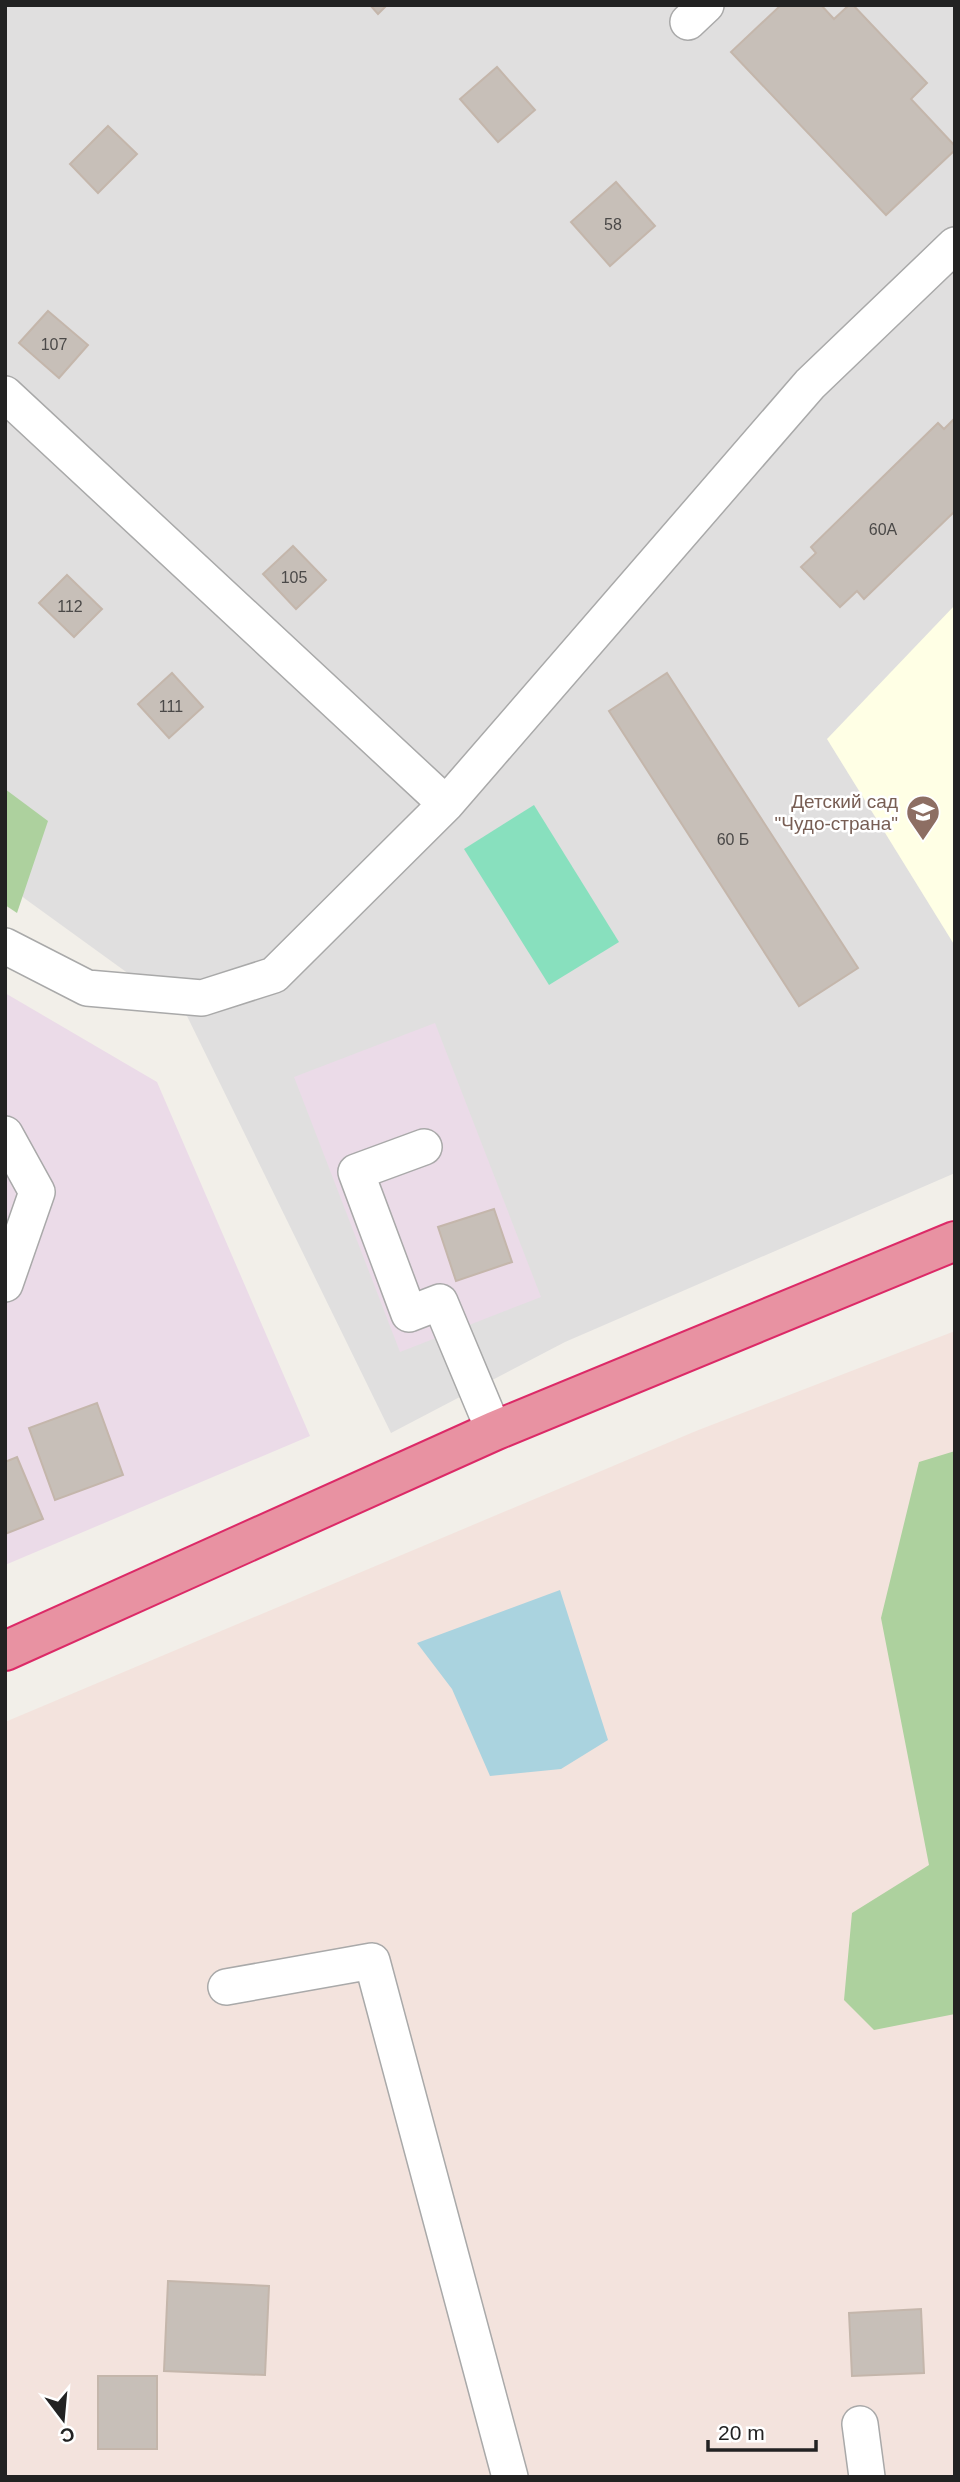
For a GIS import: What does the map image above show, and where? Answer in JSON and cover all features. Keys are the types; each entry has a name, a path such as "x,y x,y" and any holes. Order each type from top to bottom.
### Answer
{"highway":[{"path":"5,1651 494,1431 955,1241"}],"street":[{"path":"5,946 87,988 202,998 274,975 446,804 810,384 955,245"},
{"path":"5,394 446,804"},
{"path":"5,1134 37,1192 5,1284"},
{"path":"424,1147 356,1172 408,1314 440,1302 494,1431"},
{"path":"226,1987 372,1961 510,2477"},
{"path":"860,2424 867,2477"}],"shaded area":[{"path":"5,5 955,5 955,1173 565,1342 391,1433 187,1016 24,898 5,878"},
{"name":"Детский сад \"Чудо-страна\"","path":"955,605 955,946 827,739"},
{"path":"5,993 157,1082 310,1436 5,1565"},
{"path":"435,1023 541,1297 400,1352 294,1077"},
{"path":"955,1331 955,2477 5,2477 5,1722 696,1431"}],"green space":[{"path":"5,789 48,821 17,913 5,905"},
{"path":"534,805 619,942 549,985 464,849"},
{"path":"955,1451 955,2014 874,2030 844,2000 852,1913 929,1865 881,1618 919,1462"}],"water":[{"path":"560,1590 608,1740 561,1769 490,1776 452,1689 417,1643"}],"building":[{"path":"370,5 387,5 378,14"},
{"path":"781,5 821,5 834,19 849,5 853,5 927,83 911,99 955,146 955,150 886,215 731,52"},
{"path":"497,67 535,110 498,142 460,99"},
{"path":"108,126 137,154 98,193 70,164"},
{"path":"616,182 655,226 610,266 571,222"},
{"path":"48,311 88,345 59,378 19,343"},
{"path":"955,418 955,511 864,599 857,591 840,607 801,567 816,553 811,547 938,423 944,429"},
{"path":"293,546 326,580 296,609 263,574"},
{"path":"67,575 102,609 74,637 39,603"},
{"path":"172,673 203,707 169,738 138,704"},
{"path":"667,673 858,968 799,1006 609,711"},
{"path":"494,1209 512,1262 456,1281 438,1227"},
{"path":"97,1403 123,1475 55,1500 29,1428"},
{"path":"17,1457 43,1519 5,1534 5,1462"},
{"path":"168,2281 269,2286 265,2375 164,2371"},
{"path":"921,2309 924,2373 852,2376 849,2313"},
{"path":"98,2376 157,2376 157,2449 98,2449"}],"place":[{"name":"Детский сад \"Чудо-страна\"","path":"923,842"}]}
